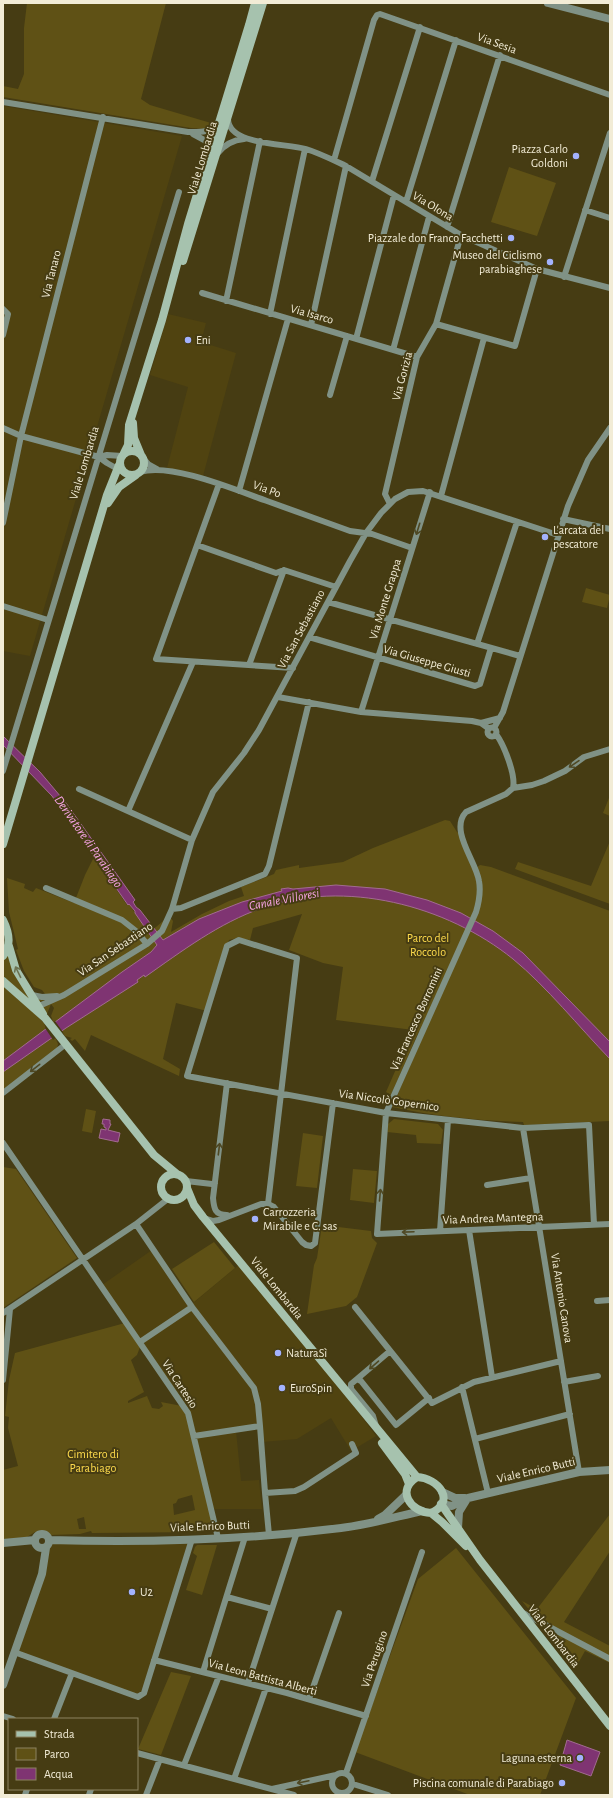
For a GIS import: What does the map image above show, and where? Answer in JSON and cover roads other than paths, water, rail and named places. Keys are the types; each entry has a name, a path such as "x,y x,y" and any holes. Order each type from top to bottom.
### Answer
{"main road":[{"name":"Viale Lombardia","path":"103,515 107,495 120,469 123,454 128,445 129,425 135,410 162,320 185,256 224,118 254,3"},
{"name":"Viale Lombardia","path":"224,118 263,3"},
{"name":"Viale Lombardia","path":"135,410 133,432 142,456"},
{"path":"120,469 129,475 138,473 144,466 142,456 134,451 123,454"},
{"name":"Viale Lombardia","path":"3,844 103,515 107,505 119,487 138,473"},
{"name":"Viale Lombardia","path":"3,920 8,933 9,946 16,970 47,1021"},
{"path":"3,956 9,946"},
{"name":"Viale Lombardia","path":"3,981 47,1021 154,1155 177,1174 186,1185 194,1205 203,1217 417,1477"},
{"name":"Viale Lombardia","path":"154,1155 164,1179 162,1190 169,1198 180,1198 194,1205"},
{"path":"164,1179 170,1174 177,1174"},
{"path":"180,1198 183,1195 186,1185"},
{"name":"Viale Lombardia","path":"341,1386 405,1474 409,1484"},
{"path":"417,1477 425,1477 434,1481 442,1492 444,1498 441,1504 430,1513 422,1511 409,1501 406,1495 406,1489 409,1484 417,1477"},
{"name":"Viale Lombardia","path":"441,1504 480,1560 610,1726"},
{"name":"Viale Lombardia","path":"430,1513 442,1522 480,1560"}],"street":[{"path":"548,3 610,19"},
{"name":"Via Sesia","path":"334,160 374,20 377,15 383,14 610,95"},
{"path":"372,181 420,27"},
{"path":"406,202 456,40"},
{"path":"447,226 500,56"},
{"path":"3,102 103,117 188,132 206,132 214,128 224,118"},
{"name":"Via Tanaro","path":"3,523 21,436 103,117"},
{"name":"Via Olona","path":"224,118 231,130 238,136 305,149 334,160 372,181 429,217 461,235 537,269 610,288"},
{"path":"188,132 203,138 214,153"},
{"path":"564,277 610,133"},
{"name":"Via Olona","path":"214,153 236,140 248,139"},
{"path":"226,300 260,141"},
{"path":"270,314 305,149"},
{"path":"311,325 346,166"},
{"name":"Viale Lombardia","path":"3,771 179,192"},
{"path":"356,339 394,195"},
{"path":"585,210 610,218"},
{"path":"393,350 429,217"},
{"name":"Via Gorizia","path":"390,504 385,494 417,357 436,324 461,235"},
{"path":"436,324 515,346 537,269"},
{"name":"Via Isarco","path":"202,293 417,357"},
{"path":"3,309 8,314 3,334"},
{"path":"239,491 288,319"},
{"path":"330,395 347,336"},
{"path":"441,496 484,338"},
{"path":"3,428 21,436 99,456 123,454"},
{"path":"493,730 504,712 563,519 588,460 610,428"},
{"path":"99,456 107,463 120,469"},
{"name":"Via Po","path":"142,456 152,466 160,470"},
{"name":"Via Po","path":"138,473 151,470 160,470 202,478 350,531 366,533 412,548"},
{"path":"219,484 156,660 293,668"},
{"name":"Via San Sebastiano","path":"39,1006 64,995 147,944 158,935 165,926 172,909 192,840 213,792 244,753 278,697 336,587 366,533 380,513 408,492 420,490 558,535"},
{"name":"Via Monte Grappa","path":"361,712 430,492"},
{"path":"563,519 610,529"},
{"path":"477,644 517,522"},
{"path":"197,545 276,573 284,570 336,587"},
{"path":"249,665 284,570"},
{"path":"328,602 520,656"},
{"path":"3,606 48,620"},
{"name":"Via Giuseppe Giusti","path":"309,637 475,686 480,684 491,648"},
{"path":"128,811 193,662"},
{"path":"278,697 361,712 472,720 481,723 493,730 501,744 513,777 513,788 532,785 544,781 584,757 610,749"},
{"path":"172,909 182,908 265,874 269,866 309,702"},
{"path":"481,723 500,718"},
{"name":"Via Francesco Borromini","path":"376,1234 386,1113 476,912 480,891 479,880 461,834 460,822 466,812 506,794 513,788"},
{"path":"79,789 192,840"},
{"path":"46,888 122,920 136,931 147,944"},
{"name":"Via Niccolò Copernico","path":"281,1093 297,958 239,940 227,946 187,1076 386,1113 523,1128 589,1125 594,1225"},
{"name":"Via San Sebastiano","path":"32,995 42,997 64,995"},
{"path":"47,1021 50,1001"},
{"path":"29,1005 39,1006"},
{"path":"3,1093 66,1044"},
{"path":"227,1083 213,1198 216,1211 220,1215 230,1216"},
{"path":"268,1204 281,1093"},
{"path":"203,1217 213,1221 219,1220 261,1204 268,1204 274,1208 302,1242 311,1246 316,1240 333,1103"},
{"path":"440,1231 448,1120"},
{"name":"Via Antonio Canova","path":"523,1128 579,1472"},
{"name":"Via Cartesio","path":"3,1143 188,1413 218,1538"},
{"path":"487,1185 531,1178"},
{"path":"186,1185 215,1183"},
{"path":"3,1313 136,1224 169,1198"},
{"path":"218,1235 219,1220"},
{"path":"136,1224 192,1307 254,1388 258,1404 268,1535"},
{"name":"Via Andrea Mantegna","path":"376,1234 610,1224"},
{"path":"469,1230 492,1377"},
{"path":"597,1301 610,1300"},
{"path":"140,1342 192,1307"},
{"path":"355,1307 430,1401"},
{"path":"3,1380 10,1309"},
{"path":"377,1429 373,1416 352,1389 351,1384 390,1351"},
{"path":"357,1379 396,1425 430,1401 474,1382 561,1361"},
{"path":"564,1382 598,1376"},
{"path":"462,1388 488,1493"},
{"path":"475,1439 570,1414"},
{"path":"194,1436 260,1426"},
{"path":"265,1493 295,1491 304,1487 356,1453 352,1444"},
{"name":"Viale Enrico Butti","path":"468,1498 579,1472 610,1470"},
{"path":"442,1492 455,1498 468,1498"},
{"path":"372,1523 385,1515 406,1495"},
{"path":"441,1504 452,1506 468,1498"},
{"path":"458,1528 459,1512 468,1498"},
{"name":"Viale Enrico Butti","path":"35,1540 38,1535 41,1534 46,1535 48,1544 245,1537 342,1528 372,1523 422,1511"},
{"path":"248,1683 297,1532"},
{"path":"203,1672 245,1537"},
{"path":"3,1543 35,1540 37,1547 48,1544 42,1574 3,1684"},
{"path":"14,1652 138,1697 144,1693 192,1540"},
{"name":"Via Perugino","path":"346,1773 422,1552"},
{"path":"227,1596 272,1609"},
{"path":"520,1612 610,1659"},
{"path":"309,1699 339,1613"},
{"name":"Via Leon Battista Alberti","path":"154,1660 309,1699 366,1716"},
{"path":"54,1718 72,1673"},
{"path":"184,1766 219,1676"},
{"path":"234,1779 266,1688"},
{"path":"138,1753 234,1779 269,1792 294,1795"},
{"path":"146,1795 160,1759"},
{"path":"269,1792 336,1775 341,1772 346,1773 351,1777 353,1784"},
{"path":"336,1775 332,1783 335,1793 347,1792 353,1784"},
{"path":"353,1784 388,1795"}],"water":[{"path":"3,736 40,772 66,803 135,900 133,902 136,907 163,940 199,919 242,902 282,891 281,889 336,885 385,889 427,900 461,913 493,931 523,953 610,1042 610,1059 526,970 486,940 457,924 426,911 394,902 360,897 327,896 294,900 262,908 231,921 201,938 145,977 144,975 137,980 138,982 66,1028 3,1072 3,1061 151,952 157,945 135,911 129,904 128,905 52,796 3,745"},
{"path":"103,1119 110,1120 111,1124 108,1130 120,1133 118,1142 99,1138 101,1129 106,1130 104,1124 102,1124"},
{"name":"Laguna esterna","path":"567,1740 600,1752 591,1776 560,1765"}],"place":[{"name":"Piazza Carlo Goldoni","path":"576,156"},
{"name":"Piazzale don Franco Facchetti","path":"511,238"},
{"name":"Museo del Ciclismo parabiaghese","path":"550,262"},
{"name":"Eni","path":"188,340"},
{"name":"L'arcata del pescatore","path":"545,537"},
{"name":"Carrozzeria Mirabile e C. sas","path":"255,1219"},
{"name":"NaturaSì","path":"278,1353"},
{"name":"EuroSpin","path":"282,1388"},
{"name":"U2","path":"132,1592"},
{"name":"Laguna esterna","path":"580,1758"},
{"name":"Piscina comunale di Parabiago","path":"562,1783"}],"water label":[{"name":"Derivatore di Parabiago","path":"88,842"},
{"name":"Canale Villoresi","path":"284,900"}],"park label":[{"name":"Parco del Roccolo","path":"428,945"},
{"name":"Cimitero di Parabiago","path":"93,1461"}]}
